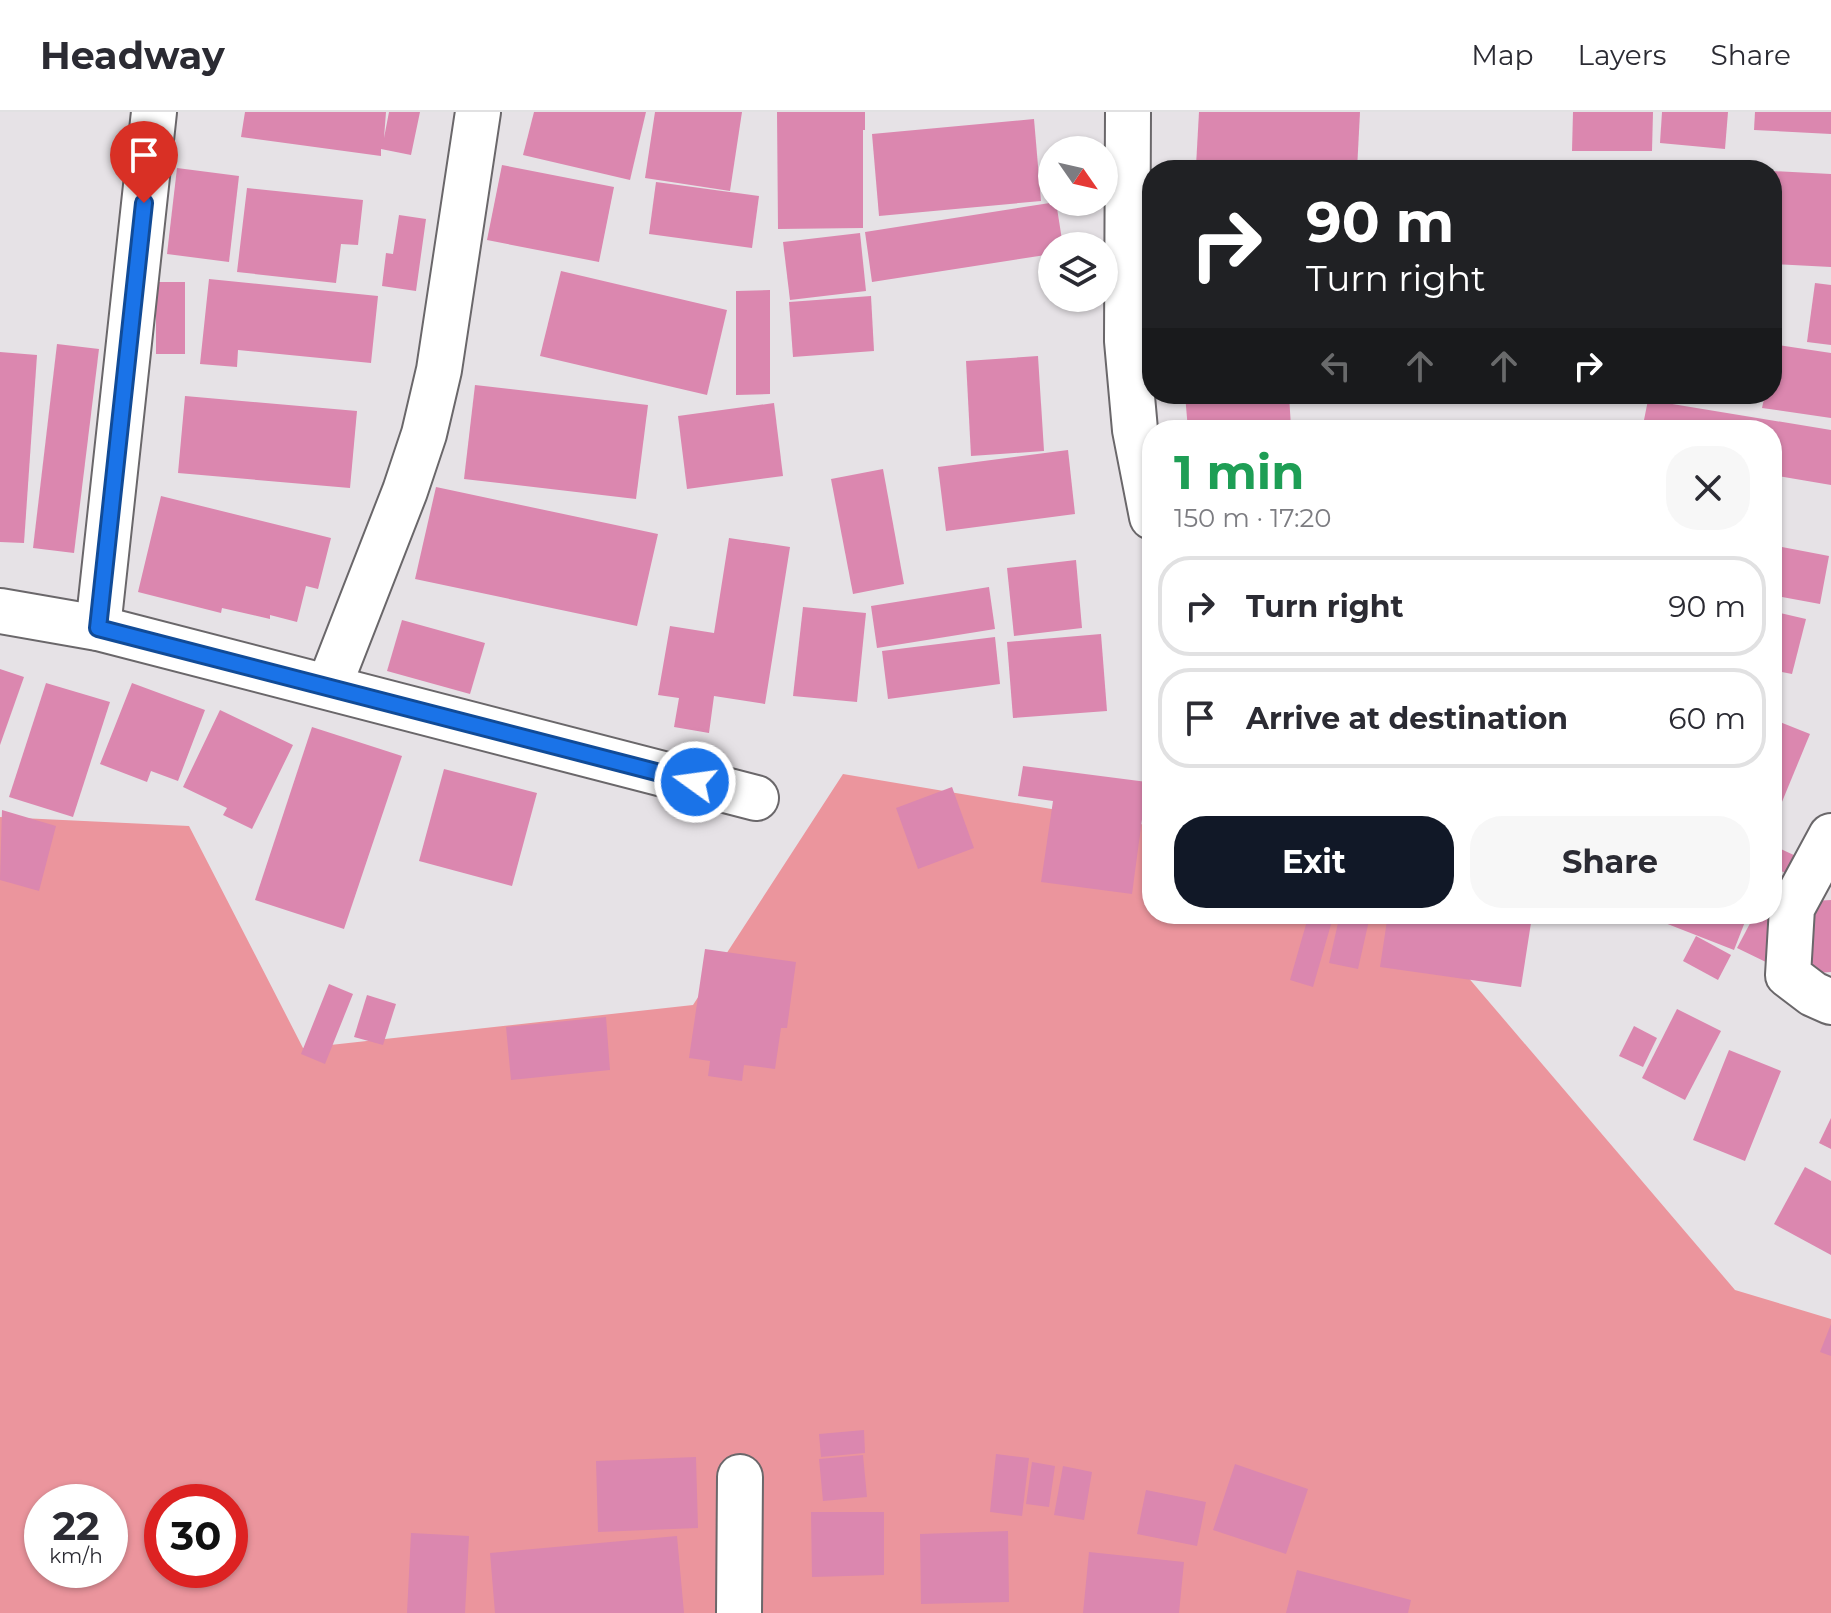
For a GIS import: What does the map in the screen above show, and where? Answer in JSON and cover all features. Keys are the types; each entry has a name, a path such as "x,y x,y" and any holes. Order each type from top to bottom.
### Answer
{"street":[{"path":"98,628 154,112"},
{"path":"329,686 424,434 439,370 478,112"},
{"path":"1128,112 1127,341 1135,430 1142,466"},
{"path":"0,611 98,628 756,798"},
{"path":"1831,836 1792,908 1788,948 1788,975 1813,994 1831,1002"},
{"path":"739,1613 740,1477"}],"shaded area":[{"path":"843,774 1142,824 1142,924 1423,924 1735,1290 1831,1319 1831,1613 0,1613 0,817 189,826 303,1048 693,1005"}],"building":[{"path":"245,112 386,112 384,138 389,112 420,112 411,155 381,149 381,156 241,137"},
{"path":"534,112 646,112 630,180 523,155"},
{"path":"655,112 742,112 730,191 645,178"},
{"path":"777,112 865,112 863,228 778,229"},
{"path":"1199,112 1360,112 1358,160 1196,160"},
{"path":"1573,112 1653,112 1652,151 1572,151"},
{"path":"1662,112 1728,112 1725,149 1660,143"},
{"path":"1755,112 1831,112 1831,134 1754,130"},
{"path":"1034,119 1038,201 879,216 872,134"},
{"path":"502,165 614,187 599,262 487,240"},
{"path":"177,168 239,176 229,262 167,254"},
{"path":"1782,172 1831,174 1831,267 1782,265"},
{"path":"656,182 759,196 752,248 649,234"},
{"path":"247,188 363,200 358,245 341,244 336,283 237,272"},
{"path":"1038,205 1038,216 1058,216 1061,232 1038,232 1038,256 872,282 865,232"},
{"path":"399,215 426,219 416,291 382,286 386,253 393,254"},
{"path":"860,233 866,291 790,300 783,242"},
{"path":"561,271 727,310 707,395 540,356"},
{"path":"209,279 378,296 371,363 238,350 237,367 200,364"},
{"path":"156,282 185,282 185,354 156,354"},
{"path":"1815,283 1831,285 1831,345 1807,342"},
{"path":"770,290 770,394 736,395 736,291"},
{"path":"871,296 874,351 793,357 789,302"},
{"path":"57,344 99,349 74,553 33,548"},
{"path":"1782,346 1831,353 1831,418 1762,408 1763,404 1782,404"},
{"path":"0,352 37,355 24,543 0,542"},
{"path":"1038,356 1044,451 971,456 966,361"},
{"path":"475,385 648,405 636,499 464,479"},
{"path":"185,396 357,411 350,488 178,473"},
{"path":"774,403 783,476 687,489 678,416"},
{"path":"1186,404 1290,404 1291,420 1187,420"},
{"path":"1647,404 1672,404 1770,420 1644,420"},
{"path":"1782,422 1831,430 1831,485 1782,477"},
{"path":"1068,450 1075,514 946,531 938,467"},
{"path":"883,469 904,584 853,594 831,479"},
{"path":"436,487 658,534 637,626 415,579"},
{"path":"161,496 331,538 318,589 306,586 297,622 222,608 221,613 138,592"},
{"path":"729,538 790,547 765,704 714,696 709,733 674,727 679,698 658,695 670,626 714,633"},
{"path":"1782,547 1829,556 1820,604 1782,597"},
{"path":"1076,560 1082,628 1014,636 1007,568"},
{"path":"989,587 995,629 877,648 871,606"},
{"path":"803,607 866,613 857,702 793,696"},
{"path":"1782,613 1806,619 1792,674 1782,672"},
{"path":"402,620 485,643 470,694 387,671"},
{"path":"1101,634 1107,711 1013,718 1007,642"},
{"path":"995,637 1000,684 888,699 882,651"},
{"path":"0,669 24,677 0,745"},
{"path":"46,683 110,702 73,817 9,797"},
{"path":"132,683 205,710 178,781 151,771 147,782 100,764"},
{"path":"220,710 293,745 252,829 223,815 227,808 183,787"},
{"path":"1782,723 1810,734 1782,802"},
{"path":"312,727 402,756 344,929 255,900"},
{"path":"1023,766 1142,781 1142,819 1132,894 1041,882 1053,801 1018,796"},
{"path":"444,769 537,793 512,886 419,861"},
{"path":"952,787 974,848 918,869 896,808"},
{"path":"2,810 56,826 39,891 0,880"},
{"path":"1782,850 1796,856 1787,874 1782,871"},
{"path":"1831,900 1831,972 1803,974 1797,902"},
{"path":"1782,922 1789,926 1770,964 1737,948 1750,924"},
{"path":"1306,924 1331,924 1313,987 1290,980"},
{"path":"1338,924 1368,924 1358,969 1329,963"},
{"path":"1386,924 1531,924 1521,987 1380,967"},
{"path":"1668,924 1744,924 1734,950"},
{"path":"1696,936 1731,955 1718,980 1683,961"},
{"path":"705,949 796,962 787,1028 781,1028 775,1069 744,1065 742,1081 708,1076 710,1061 689,1058"},
{"path":"329,984 353,994 325,1064 301,1054"},
{"path":"367,995 396,1004 383,1045 354,1037"},
{"path":"1677,1009 1721,1031 1685,1100 1642,1078"},
{"path":"606,1017 610,1070 511,1080 506,1027"},
{"path":"1634,1026 1657,1038 1643,1067 1619,1056"},
{"path":"1729,1050 1781,1071 1745,1161 1693,1140"},
{"path":"1831,1118 1831,1149 1819,1143"},
{"path":"1805,1167 1831,1181 1831,1255 1774,1224"},
{"path":"1831,1324 1831,1356 1820,1352"},
{"path":"864,1430 865,1453 821,1457 819,1434"},
{"path":"996,1454 1029,1458 1022,1516 990,1512"},
{"path":"863,1455 867,1497 823,1501 819,1459"},
{"path":"696,1457 698,1528 598,1532 596,1461"},
{"path":"1032,1462 1055,1466 1049,1507 1026,1504"},
{"path":"1235,1464 1308,1489 1286,1554 1213,1530"},
{"path":"1063,1466 1092,1472 1084,1520 1054,1515"},
{"path":"1146,1490 1206,1502 1197,1546 1137,1534"},
{"path":"811,1512 884,1512 884,1575 812,1577"},
{"path":"1008,1531 1009,1602 921,1604 920,1534"},
{"path":"411,1533 469,1536 465,1613 407,1613"},
{"path":"677,1536 684,1613 495,1613 490,1553"},
{"path":"1089,1552 1184,1562 1179,1613 1083,1613"},
{"path":"1297,1570 1411,1600 1408,1613 1286,1613"}],"route":[{"path":"144,203 98,628 695,782"}]}
